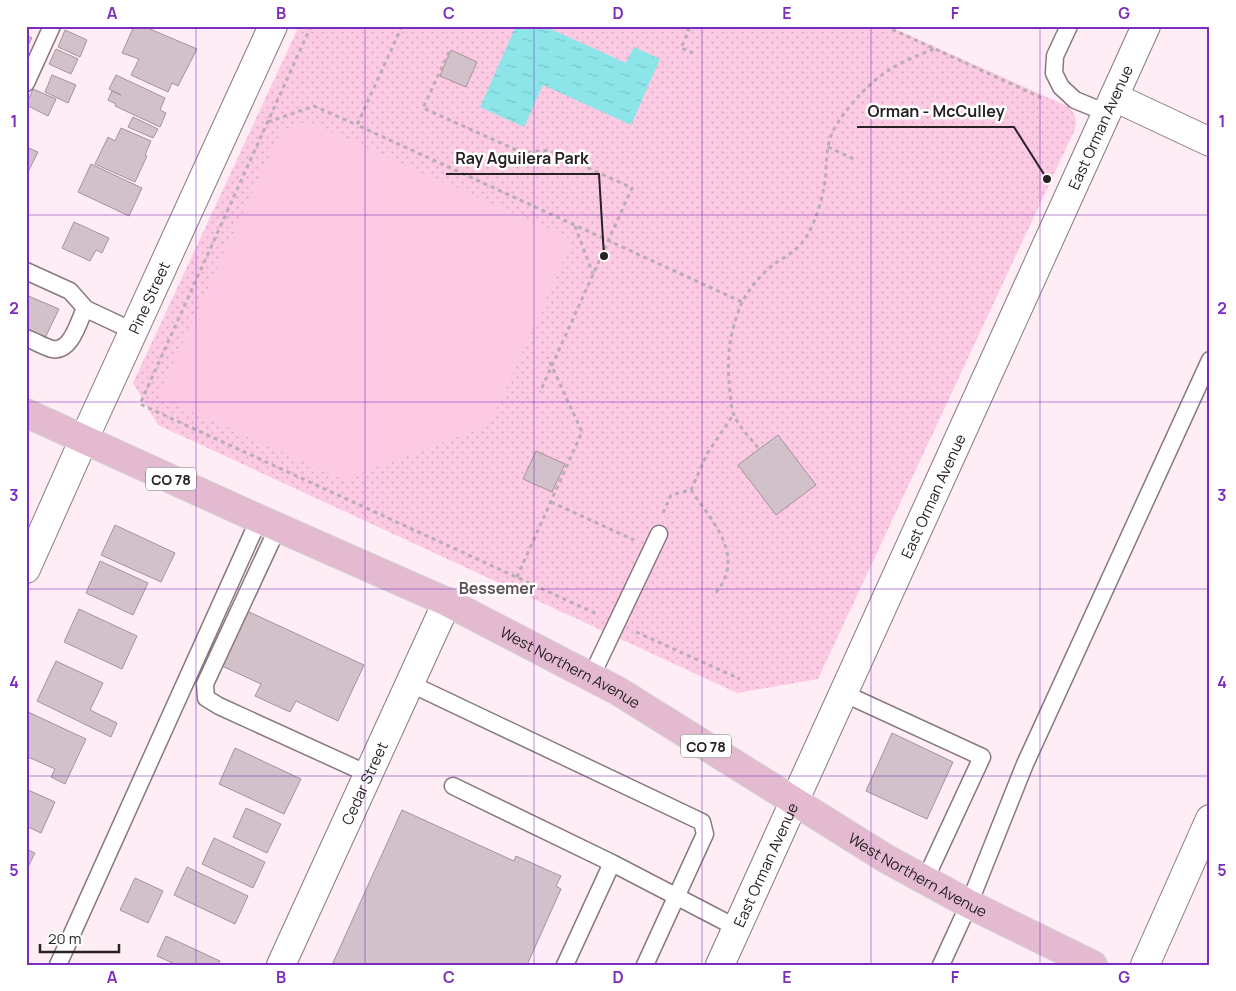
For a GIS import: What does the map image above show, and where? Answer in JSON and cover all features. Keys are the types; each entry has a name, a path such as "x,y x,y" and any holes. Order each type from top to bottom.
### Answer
{"main road":[{"name":"West Northern Avenue","path":"26,413 447,602 618,692 885,858 1084,963"}],"street":[{"name":"Pine Street","path":"28,561 273,26"},
{"name":"East Orman Avenue","path":"720,965 1146,26"},
{"path":"1110,105 1210,142"},
{"name":"Cedar Street","path":"281,965 447,602"},
{"path":"1145,965 1210,820"}],"lane":[{"path":"26,83 52,26"},
{"path":"1069,26 1055,56 1054,73 1061,87 1075,100 1110,105"},
{"path":"30,274 70,291 85,308 133,332"},
{"path":"26,338 51,349 59,350 70,340 85,308"},
{"path":"941,965 969,904 1025,764 1210,360"},
{"path":"268,523 205,684 206,698 219,706 368,774"},
{"path":"58,965 268,523"},
{"path":"591,677 656,541"},
{"path":"409,683 702,822 705,834 645,965"},
{"path":"843,693 982,757 926,880"},
{"path":"453,786 612,863 737,928"},
{"path":"565,965 612,863"}],"path":[{"path":"311,26 140,404 740,679"},
{"path":"357,125 402,26"},
{"path":"679,26 689,30 681,48 692,54"},
{"path":"885,26 1048,101"},
{"path":"759,449 733,415 728,375 728,348 733,326 742,302 750,288 762,274 802,245 808,234 824,189 828,147 833,128 841,116 887,71 934,48"},
{"path":"449,52 423,108 523,153 549,150 632,188 540,392"},
{"path":"268,122 314,106 742,302"},
{"path":"828,147 856,160"},
{"path":"574,225 593,274"},
{"path":"517,577 582,432 548,358"},
{"path":"691,490 707,454 733,415"},
{"path":"661,518 671,495 691,490"},
{"path":"691,490 714,524 728,552 727,575 722,587 713,596"},
{"path":"551,502 656,541"}],"shaded area":[{"path":"299,26 888,26 1067,106 1072,111 1076,122 1075,129 818,679 737,693 158,425 133,383"},
{"path":"307,121 573,240 489,425 343,480 158,396 281,131"}],"water":[{"path":"516,26 544,26 626,63 634,47 660,59 631,125 543,85 524,127 480,107"}],"building":[{"path":"134,26 152,26 150,29 197,49 178,86 172,83 168,92 131,75 139,59 122,53"},
{"path":"65,30 87,40 80,57 58,47"},
{"path":"26,35 32,38 26,49"},
{"path":"56,49 78,59 71,74 49,64"},
{"path":"451,50 477,62 466,87 440,76"},
{"path":"52,75 76,85 68,103 45,92"},
{"path":"116,75 165,98 160,110 166,113 160,127 115,106 116,104 108,100 112,91 121,95 109,89"},
{"path":"33,89 56,99 48,116 26,105"},
{"path":"133,117 158,129 153,138 128,127"},
{"path":"121,128 151,141 145,155 147,156 135,182 95,164 108,137 115,141"},
{"path":"26,147 38,152 26,176"},
{"path":"91,164 142,188 129,216 78,192"},
{"path":"74,222 109,238 102,253 96,250 90,261 62,248"},
{"path":"26,295 59,309 45,338 26,330"},
{"path":"778,435 816,485 776,515 738,465"},
{"path":"536,451 565,464 552,492 523,479"},
{"path":"115,525 175,553 161,582 101,555"},
{"path":"100,561 148,583 133,615 86,593"},
{"path":"79,609 137,636 122,669 64,642"},
{"path":"247,611 364,665 338,721 296,701 290,712 255,696 261,684 222,666"},
{"path":"56,661 103,683 90,710 117,723 111,737 37,701"},
{"path":"26,711 86,739 65,784 51,777 55,769 26,756"},
{"path":"892,733 953,762 927,819 866,791"},
{"path":"235,748 301,779 284,814 219,784"},
{"path":"26,789 55,802 41,833 26,826"},
{"path":"246,808 281,824 267,853 233,837"},
{"path":"402,810 514,861 516,856 561,876 556,886 561,889 527,965 332,965"},
{"path":"214,838 265,862 253,888 202,864"},
{"path":"26,849 35,853 26,871"},
{"path":"187,867 248,896 235,924 174,895"},
{"path":"135,878 163,891 148,923 120,910"},
{"path":"166,936 220,961 218,965 177,965 157,956"}],"place":[{"name":"Orman - McCulley","path":"1047,179"},
{"name":"Ray Aguilera Park","path":"604,256"}],"district":[{"name":"Bessemer","path":"497,588"}]}
